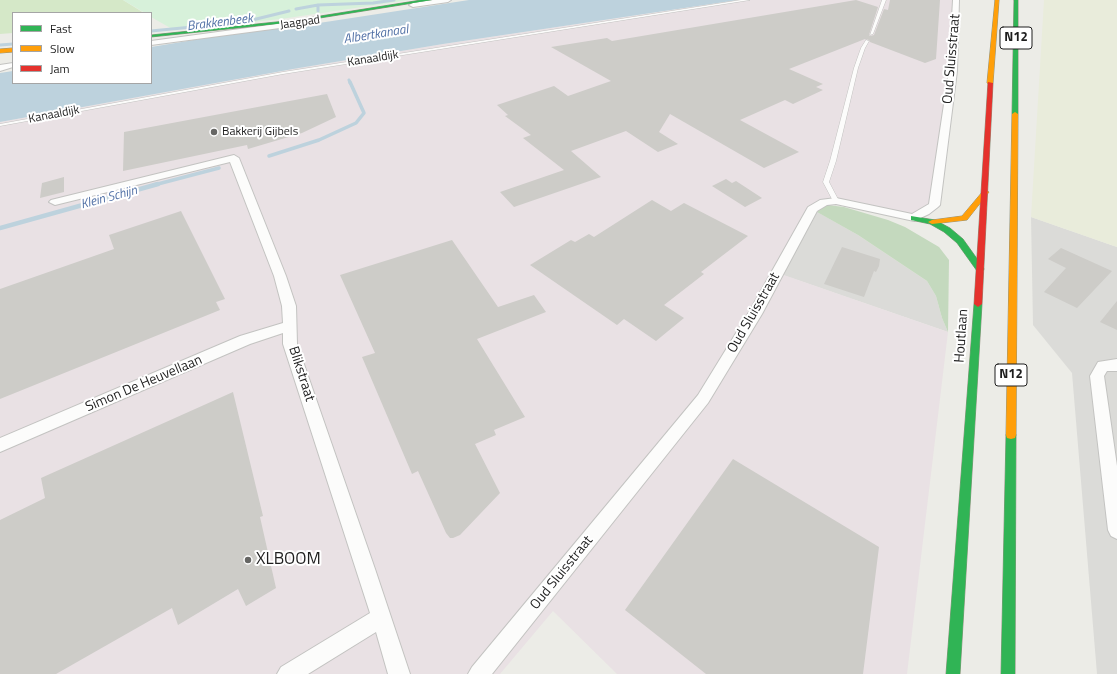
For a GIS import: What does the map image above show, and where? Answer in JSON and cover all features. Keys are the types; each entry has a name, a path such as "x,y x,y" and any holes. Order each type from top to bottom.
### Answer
{"main road":[{"path":"152,36 296,20 430,0"},
{"name":"Houtlaan","path":"953,674 985,192 991,72 997,0"},
{"name":"N12","path":"1008,674 1016,0"},
{"path":"0,51 12,50"},
{"path":"932,222 964,218 985,192"},
{"path":"914,218 932,222 948,230 956,237 980,269"}],"street":[{"name":"Jaagpad","path":"152,43 296,24 448,0"},
{"name":"Oud Sluisstraat","path":"479,674 703,399 755,314 812,209 824,202 836,201 914,218 921,213 926,212 934,205 953,71 956,0"},
{"path":"0,68 12,66"},
{"name":"Blikstraat","path":"55,202 234,158 280,276 288,306 290,344 366,569 399,674"},
{"name":"Simon De Heuvellaan","path":"0,445 246,340 289,326"},
{"path":"1117,366 1103,366 1097,376 1117,530"},
{"path":"1106,444 1117,458"},
{"path":"288,674 381,618"}],"lane":[{"name":"Kanaaldijk","path":"0,125 283,73 748,0"},
{"path":"871,34 884,0"},
{"path":"836,201 826,182 833,161 856,68 863,48 868,41"}],"shaded area":[{"path":"738,0 956,0 953,59 934,205 914,218 846,203 818,205 778,273 948,332 907,674 617,674 553,611 500,674 0,674 0,122 293,69 443,44"},
{"path":"812,209 858,235 927,281 936,296 942,318 948,332 777,273"},
{"path":"1031,217 1117,247 1117,674 1097,674 1072,373 1033,325"}],"green space":[{"path":"0,0 123,0 142,12 12,12 12,33 0,34"},
{"path":"123,0 409,0 281,19 174,30 152,18 152,12 143,12"},
{"path":"1044,0 1117,0 1117,247 1031,217"},
{"path":"828,205 844,207 888,220 905,227 939,247 949,260 948,332 942,318 936,296 927,281 858,235 817,212"}],"water":[{"name":"Albertkanaal","path":"469,0 738,0 443,44 293,69 0,122 0,73 12,71 12,84 152,84 152,47 224,35 306,25"}],"building":[{"path":"856,0 878,7 869,35 870,36 874,35 884,9 888,10 890,0 940,0 936,59 925,63 865,39 789,69 823,84 816,87 823,90 793,104 785,100 740,120 799,152 764,168 670,114 659,132 678,144 658,152 626,131 571,151 601,177 514,207 500,192 564,170 523,138 531,135 505,116 508,115 497,105 554,86 568,96 611,81 551,47 607,38 612,41"},
{"name":"Bakkerij Gijbels","path":"327,94 336,117 302,133 248,149 247,145 123,171 124,132"},
{"path":"64,177 64,192 40,198 42,183"},
{"path":"726,179 732,183 736,181 762,198 745,207 712,186"},
{"path":"652,200 671,211 684,203 748,236 701,272 704,274 664,305 684,318 656,341 624,319 617,325 530,265 571,240 575,242 589,234 594,237"},
{"path":"181,211 225,299 216,302 220,310 0,399 0,289 114,249 109,235"},
{"path":"452,240 498,307 534,295 546,312 477,339 525,417 494,430 496,435 475,444 500,493 460,535 450,538 446,533 418,471 412,474 362,357 375,353 340,275"},
{"path":"842,247 880,259 879,266 876,272 874,271 864,297 824,284"},
{"path":"1061,248 1112,271 1077,308 1044,292 1066,268 1048,259"},
{"path":"1117,301 1117,330 1100,322"},
{"path":"233,392 263,516 260,517 276,588 246,606 238,589 178,625 172,608 56,674 0,674 0,520 45,498 41,478"},
{"path":"733,459 879,547 863,674 706,674 625,610"}],"waterway":[{"name":"Klein Schijn","path":"318,5 373,3 394,0"},
{"name":"Brakkenbeek","path":"296,9 318,5"},
{"name":"Brakkenbeek","path":"318,5 318,11"},
{"name":"Brakkenbeek","path":"152,31 244,22 289,11"},
{"name":"Brakkenbeek","path":"0,45 12,44"},
{"name":"Klein Schijn","path":"269,156 319,140 356,123 364,113 350,82"},
{"name":"Klein Schijn","path":"154,185 219,168"},
{"name":"Klein Schijn","path":"0,228 158,184"}],"traffic: fast":[{"path":"152,36 295,21 430,0"},
{"path":"1015,114 1016,0"},
{"path":"914,218 932,222 947,230 960,241 980,269"},
{"path":"953,674 978,304"},
{"path":"1008,674 1011,435"}],"traffic: slow":[{"path":"990,83 997,0"},
{"path":"0,51 12,50"},
{"path":"1011,435 1015,114"},
{"path":"932,222 964,218 985,192"}],"traffic: jam":[{"path":"978,304 990,83"}],"place":[{"name":"Bakkerij Gijbels","path":"214,132"},
{"name":"XLBOOM","path":"248,560"}]}
